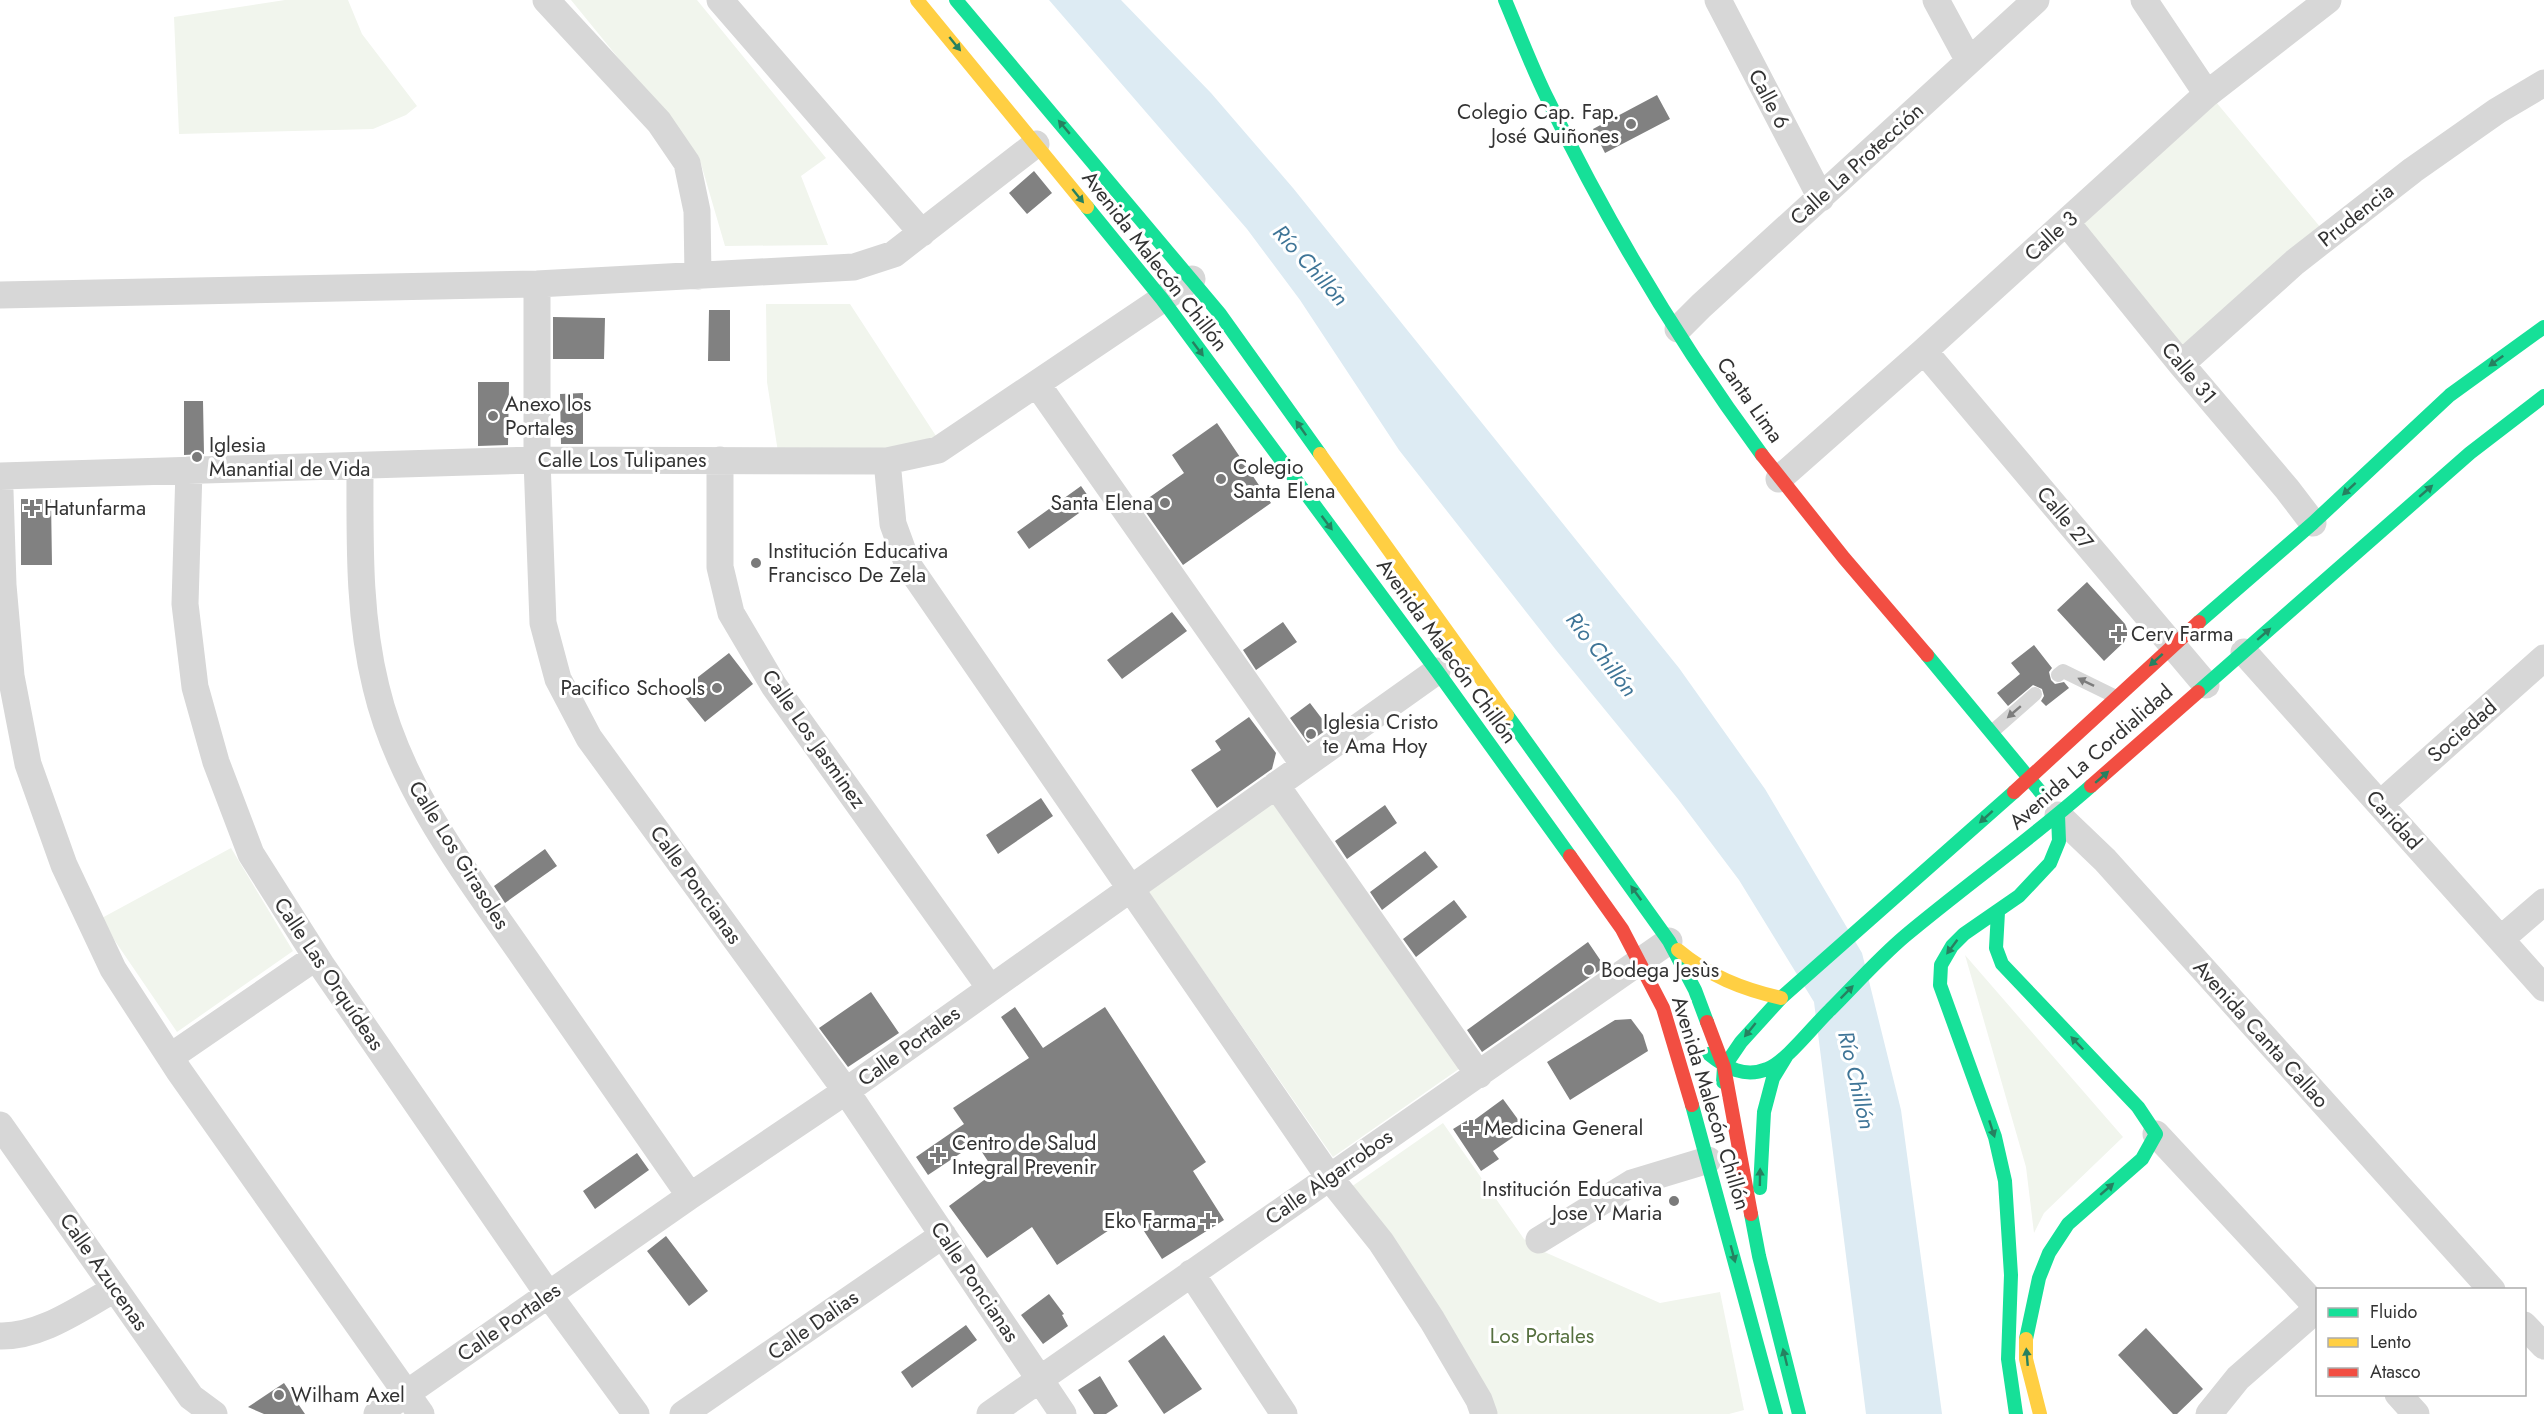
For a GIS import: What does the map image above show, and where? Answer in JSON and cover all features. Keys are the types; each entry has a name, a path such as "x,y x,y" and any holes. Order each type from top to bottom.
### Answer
{"main road":[{"name":"Avenida Malecón Chillón","path":"917,0 1162,299 1437,671 1622,929 1663,1008 1713,1154 1718,1198 1776,1414"},
{"name":"Avenida Malecón Chillón","path":"956,0 1220,314 1669,941 1695,990 1724,1067 1759,1256 1800,1414"},
{"name":"Canta Lima","path":"1505,0 1549,101 1628,247 1699,364 1779,479 1918,647 1993,731 2030,778"},
{"name":"Avenida La Cordialidad","path":"2544,327 2450,395 2313,523 2172,645 2030,778 1781,998 1753,1026 1724,1067 1746,1073 1768,1069 1787,1055 1806,1033 1900,940 2058,815 2470,453 2544,396"},
{"name":"Avenida Canta Callao","path":"2030,778 2058,815"},
{"path":"2016,1414 2008,1359 2011,1275 2005,1181 1995,1137 1941,985 1941,964 1953,944 1972,927 1998,912 2036,879 2054,857 2060,838 2058,815"},
{"path":"1998,912 1996,948 2002,964 2138,1107 2156,1134 2142,1159 2068,1224 2049,1253 2039,1278 2026,1336 2026,1359 2040,1414"},
{"path":"1669,941 1692,963 1719,980 1749,992 1781,998"},
{"path":"1663,1008 1682,1029"},
{"path":"1696,1042 1724,1067 1719,1125"},
{"path":"1759,1256 1764,1112 1773,1078 1787,1055"}],"street":[{"path":"546,0 659,122 687,163 697,211 698,276"},
{"path":"720,0 922,233"},
{"name":"Calle 6","path":"1718,0 1821,198"},
{"path":"1936,0 1969,62"},
{"name":"Calle La Protección","path":"1678,329 2036,0"},
{"path":"2144,0 2207,94"},
{"name":"Calle 3","path":"1779,479 1924,351 2207,94 2328,0"},
{"name":"Prudencia","path":"2181,364 2295,262 2413,170 2497,111 2544,83"},
{"path":"0,295 537,284 854,267 894,254 1036,144"},
{"name":"Calle 31","path":"2066,222 2313,523"},
{"name":"Calle Los Tulipanes","path":"0,476 537,460 887,460 938,450 1192,279"},
{"name":"Calle Poncianas","path":"537,284 537,460 543,623 558,679 589,738 846,1091 1063,1414"},
{"name":"Calle 27","path":"1924,351 2206,685"},
{"path":"1036,384 1304,765"},
{"name":"Calle Los Jasminez","path":"720,460 720,567 730,613 774,686 990,988"},
{"path":"887,460 893,524 908,565 948,628 1130,887 1329,1177 1381,1242 1432,1320 1479,1400 1484,1414"},
{"name":"Calle Los Girasoles","path":"360,466 359,569 365,627 376,688 399,759 459,864 690,1196"},
{"name":"Calle Las Orquídeas","path":"189,470 185,604 195,687 216,762 251,854 316,957 548,1294 636,1414"},
{"path":"0,491 3,585 11,676 28,764 64,865 113,969 170,1057 414,1404"},
{"name":"Caridad","path":"2244,652 2544,988"},
{"name":"Sociedad","path":"2380,804 2544,658"},
{"name":"Calle Portales","path":"377,1414 414,1404 548,1294 846,1091 1437,671"},
{"path":"1276,785 1479,1075"},
{"name":"Avenida Canta Callao","path":"2058,815 2105,860 2491,1288"},
{"path":"2501,939 2544,902"},
{"name":"Calle Algarrobos","path":"990,1414 1669,941"},
{"path":"170,1057 316,957"},
{"name":"Calle Azucenas","path":"0,1125 192,1397 214,1414"},
{"path":"2156,1134 2316,1306"},
{"path":"1539,1240 1632,1183 1713,1154"},
{"name":"Calle Dalias","path":"683,1414 943,1235"},
{"path":"1191,1274 1284,1414"},
{"path":"3,1331 24,1334 48,1325 116,1289"},
{"path":"2209,1414 2238,1378 2316,1310"},
{"path":"2526,1327 2544,1347"},
{"path":"2399,1396 2416,1414"}],"lane":[{"path":"2058,675 2063,671 2116,696"},
{"path":"1993,731 2036,694"}],"green space":[{"path":"285,0 348,0 362,34 417,106 406,115 373,129 179,134 174,17"},
{"path":"571,0 697,0 826,158 801,176 828,245 725,246 699,157"},
{"path":"2216,102 2321,228 2182,347 2080,222"},
{"path":"766,304 850,304 938,439 880,453 778,452 767,382"},
{"path":"1276,792 1466,1064 1333,1157 1145,887"},
{"path":"231,848 293,951 177,1032 100,919"},
{"path":"1965,955 2123,1137 2044,1213 2034,1233 2026,1167"},
{"name":"Los Portales","path":"1443,1123 1524,1239 1540,1250 1660,1303 1720,1292 1744,1410 1729,1414 1490,1414 1351,1187"}],"water":[{"name":"Río Chillón","path":"1049,0 1121,0 1211,93 1293,188 1679,668 1765,789 1862,953 1901,1110 1942,1414 1866,1414 1814,1002 1739,880 1678,799 1556,650 1399,450 1300,300 1247,229"}],"building":[{"name":"Colegio Cap. Fap. José Quiñones","path":"1657,95 1670,119 1605,153 1593,129"},
{"path":"1034,171 1052,193 1027,214 1009,193"},
{"path":"709,310 730,310 730,361 708,361"},
{"path":"553,317 605,318 604,359 553,359"},
{"name":"Anexo los Portales","path":"478,382 509,382 508,445 478,446"},
{"path":"583,393 583,444 561,444 560,394"},
{"path":"184,401 203,401 204,454 184,455"},
{"path":"1217,423 1271,503 1183,565 1140,504 1184,473 1172,455"},
{"path":"1081,486 1093,503 1029,549 1017,532"},
{"path":"21,499 51,499 52,565 21,565"},
{"path":"2087,582 2125,624 2128,632 2124,642 2104,661 2057,610"},
{"path":"1172,612 1187,631 1122,679 1107,660"},
{"path":"1283,622 1297,642 1256,670 1243,650"},
{"path":"2034,645 2052,668 2049,672 2051,680 2055,684 2064,682 2069,688 2046,706 2041,701 2044,696 2042,689 2033,685 2008,706 1997,693 2020,674 2011,663"},
{"name":"Pacifico Schools","path":"729,653 753,684 705,722 680,691"},
{"path":"1310,703 1329,728 1308,743 1290,718"},
{"path":"1249,717 1276,753 1272,769 1217,808 1191,770 1221,750 1215,741"},
{"path":"1041,798 1053,816 998,854 986,835"},
{"path":"1385,805 1397,823 1347,859 1335,841"},
{"path":"545,849 557,866 505,903 494,886"},
{"path":"1425,851 1438,867 1382,910 1370,892"},
{"path":"1454,900 1467,917 1416,957 1403,939"},
{"path":"1588,942 1603,964 1600,970 1482,1052 1467,1030"},
{"path":"871,992 899,1033 848,1067 819,1028"},
{"path":"1015,1007 1043,1048 1105,1007 1206,1162 1193,1171 1224,1220 1162,1259 1133,1214 1057,1265 1032,1227 987,1258 949,1206 995,1172 976,1143 928,1175 916,1157 964,1124 953,1108 1029,1058 1001,1017"},
{"path":"1631,1019 1643,1035 1648,1051 1570,1100 1547,1062 1615,1020"},
{"path":"1503,1099 1525,1129 1493,1151 1499,1159 1481,1171 1453,1129 1471,1118 1473,1121"},
{"path":"637,1153 649,1170 595,1209 583,1191"},
{"path":"666,1236 708,1291 689,1306 647,1251"},
{"path":"1049,1294 1064,1314 1062,1315 1068,1326 1043,1344 1021,1315"},
{"path":"966,1325 977,1340 912,1388 901,1372"},
{"path":"2146,1328 2203,1389 2177,1414 2173,1414 2118,1355"},
{"path":"1164,1335 1202,1389 1164,1414 1128,1361"},
{"path":"1100,1376 1118,1406 1106,1414 1094,1414 1078,1390"},
{"name":"Wilham Axel","path":"284,1383 305,1414 264,1414 248,1407"}],"traffic: fast":[{"path":"956,0 1220,314 1320,454"},
{"path":"1505,0 1548,100 1620,238 1702,370 1762,455"},
{"path":"1087,207 1162,299 1437,671 1570,856"},
{"path":"2199,622 2313,523 2450,395 2544,327"},
{"path":"2198,692 2470,453 2544,396"},
{"path":"1927,655 2043,795"},
{"path":"1507,715 1669,941 1695,990 1707,1022"},
{"path":"1709,1054 1722,1064 1743,1072 1759,1072 1775,1065 1895,944 2091,786"},
{"path":"1723,1082 1724,1067 1741,1042 1781,998 2014,792"},
{"path":"2016,1414 2008,1359 2011,1275 2005,1181 1995,1137 1940,985 1941,965 1952,946 1964,934 2019,896 2050,863 2059,841 2058,815"},
{"path":"1998,912 1996,948 2002,964 2138,1107 2156,1134 2142,1159 2068,1224 2049,1253 2039,1278 2026,1339"},
{"path":"1760,1188 1764,1112 1773,1078 1787,1055"},
{"path":"1692,1105 1776,1414"},
{"path":"1751,1214 1759,1256 1799,1414"}],"traffic: slow":[{"path":"917,0 1087,207"},
{"path":"1320,454 1507,715"},
{"path":"1678,950 1726,980 1781,998"},
{"path":"2026,1339 2026,1359 2040,1414"}],"traffic: jam":[{"path":"1762,455 1844,558 1927,655"},
{"path":"2014,792 2199,622"},
{"path":"2091,786 2198,692"},
{"path":"1570,856 1622,929 1663,1008 1692,1105"},
{"path":"1707,1022 1724,1067 1751,1214"}],"place":[{"name":"Colegio Cap. Fap. José Quiñones","path":"1631,124"},
{"name":"Anexo los Portales","path":"493,416"},
{"name":"Iglesia Manantial de Vida","path":"197,457"},
{"name":"Colegio Santa Elena","path":"1221,479"},
{"name":"Santa Elena","path":"1165,503"},
{"name":"Hatunfarma","path":"32,508"},
{"name":"Institución Educativa Francisco De Zela","path":"756,563"},
{"name":"Cerv Farma","path":"2119,634"},
{"name":"Pacifico Schools","path":"717,688"},
{"name":"Iglesia Cristo te Ama Hoy","path":"1311,734"},
{"name":"Bodega Jesùs","path":"1589,970"},
{"name":"Medicina General","path":"1471,1128"},
{"name":"Centro de Salud Integral Prevenir","path":"938,1155"},
{"name":"Institución Educativa Jose Y Maria","path":"1674,1201"},
{"name":"Eko Farma","path":"1208,1221"},
{"name":"Wilham Axel","path":"279,1395"}]}
